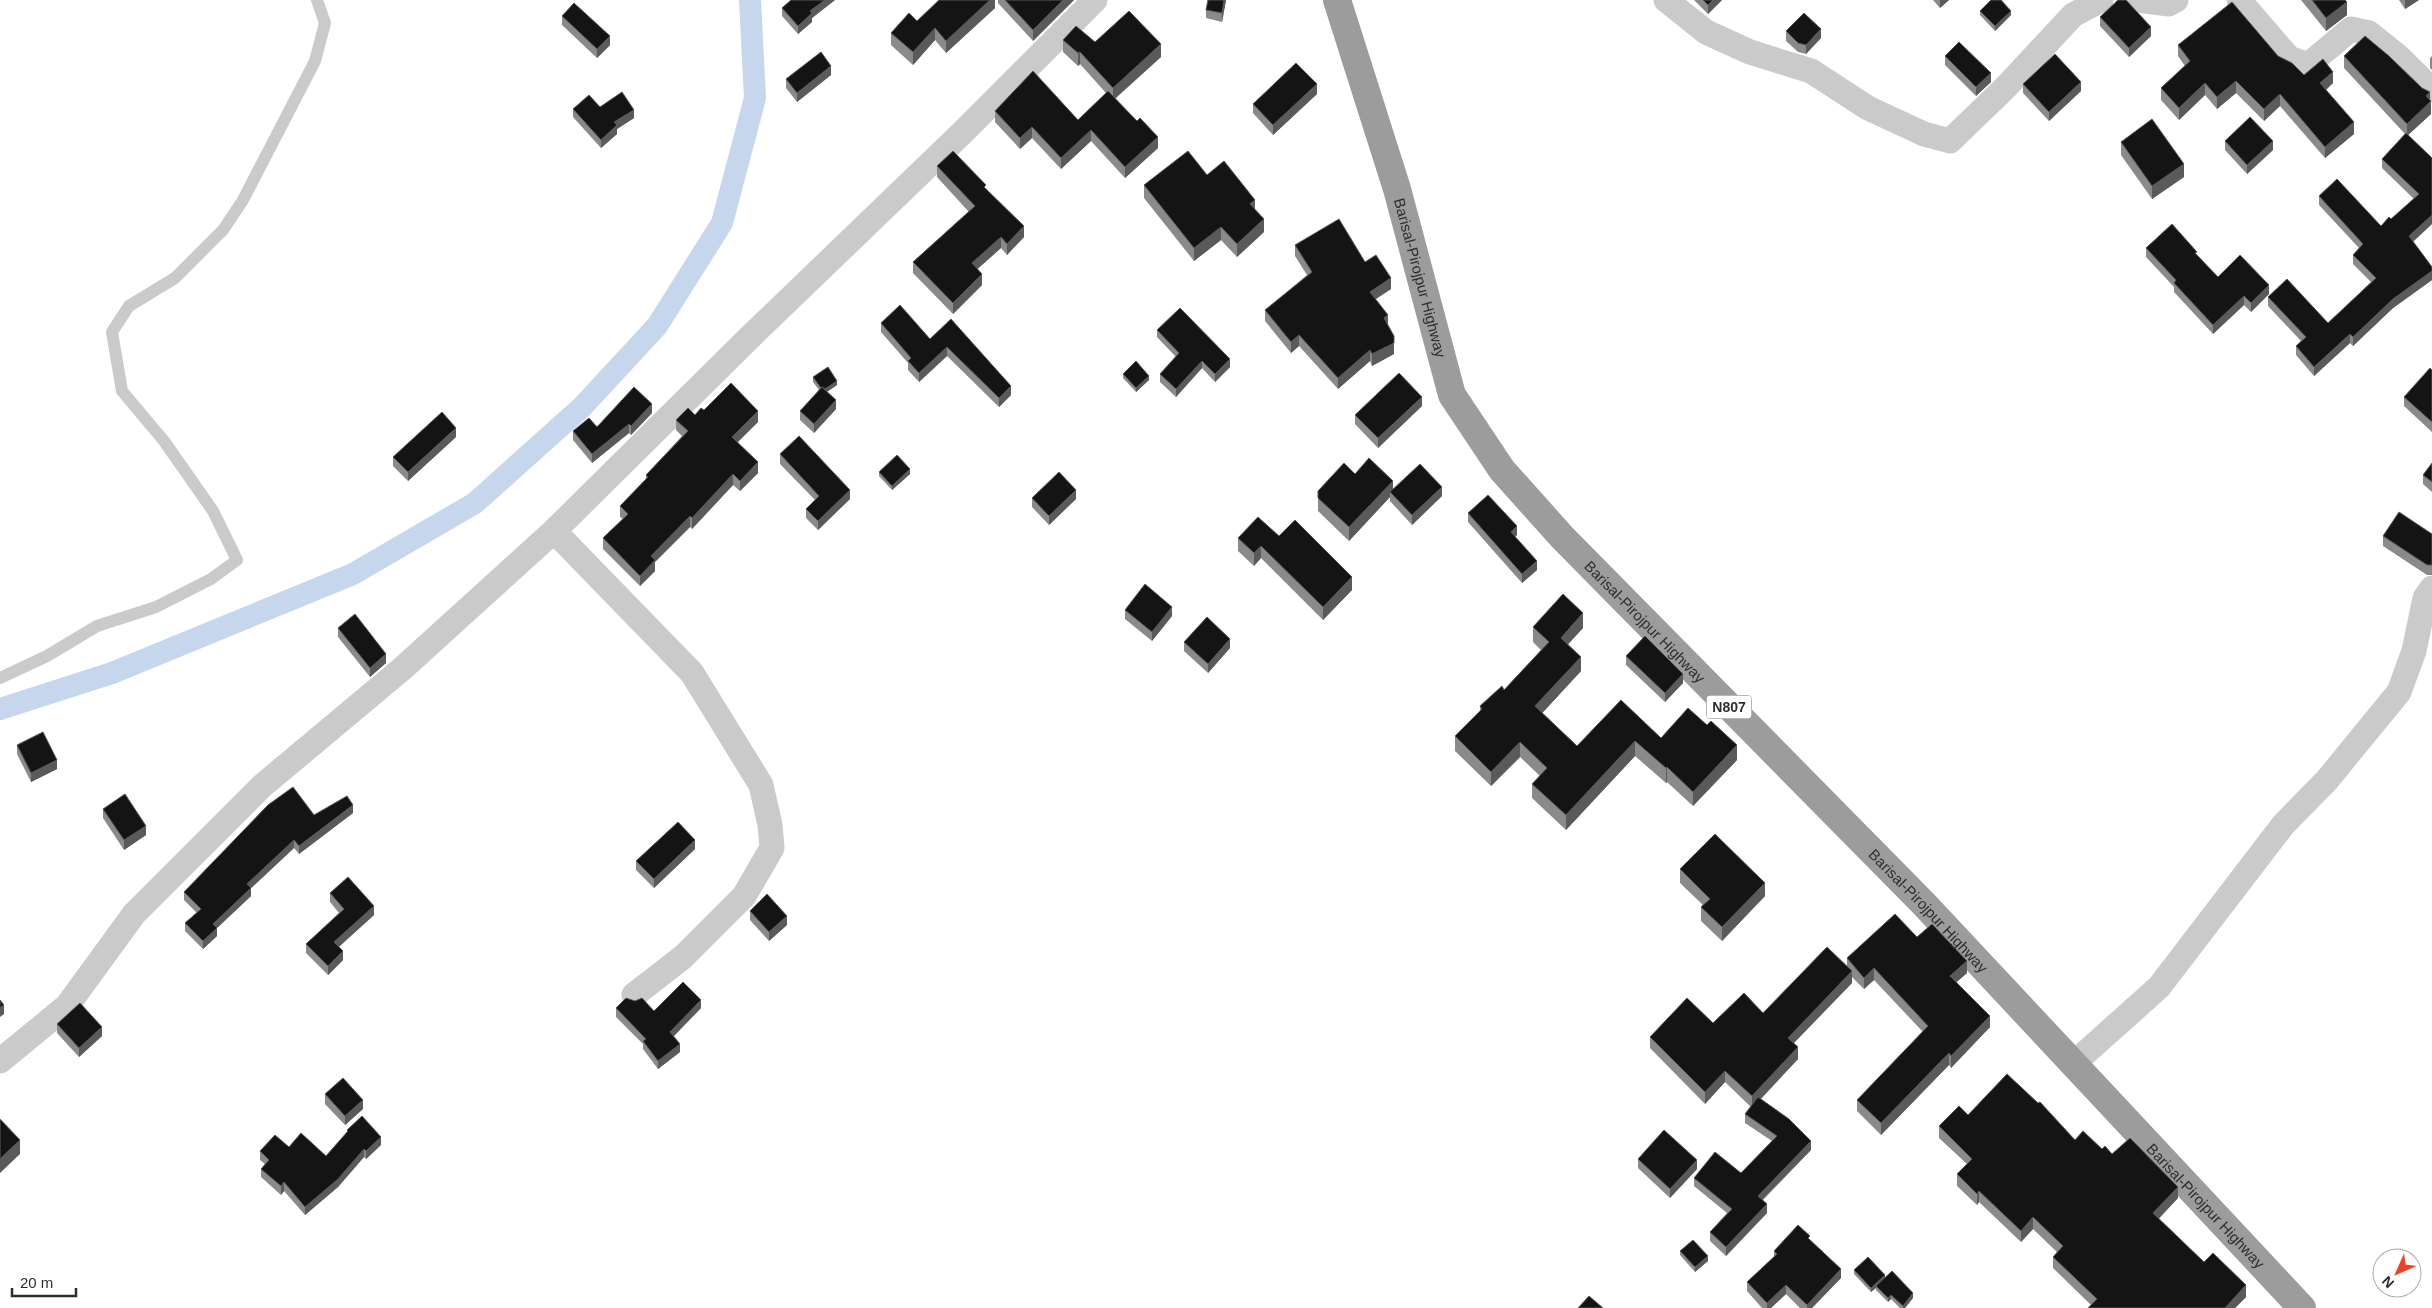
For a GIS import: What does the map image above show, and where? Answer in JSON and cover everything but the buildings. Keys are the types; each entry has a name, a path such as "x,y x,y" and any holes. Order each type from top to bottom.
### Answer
{"highway":[{"name":"Barisal-Pirojpur Highway","path":"1337,0 1397,189 1452,395 1502,470 1562,537 1924,904 2302,1308"}],"street":[{"path":"0,1061 67,1006 134,914 262,786 403,668 554,531 748,339 963,132 1095,0"},
{"path":"1666,0 1706,32 1750,52 1811,71 1868,108 1924,134 1950,141 2006,87 2073,15 2101,0"},
{"path":"2138,0 2169,4 2176,0"},
{"path":"2239,0 2290,58 2308,65 2351,29 2369,33 2398,57 2432,90"},
{"path":"554,531 692,673 762,785 770,825 772,848 744,896 683,956 634,995"},
{"path":"2073,1064 2159,987 2283,825 2327,780 2400,692 2414,651 2426,598 2432,588"}],"lane":[{"path":"0,678 47,656 97,626 156,607 211,579 238,560 213,511 164,441 122,391 112,332 129,306 182,272 223,230 243,200 315,61 325,23 316,0"}],"waterway":[{"path":"0,709 112,673 353,574 475,503 582,407 657,326 722,223 755,98 750,0"}]}
